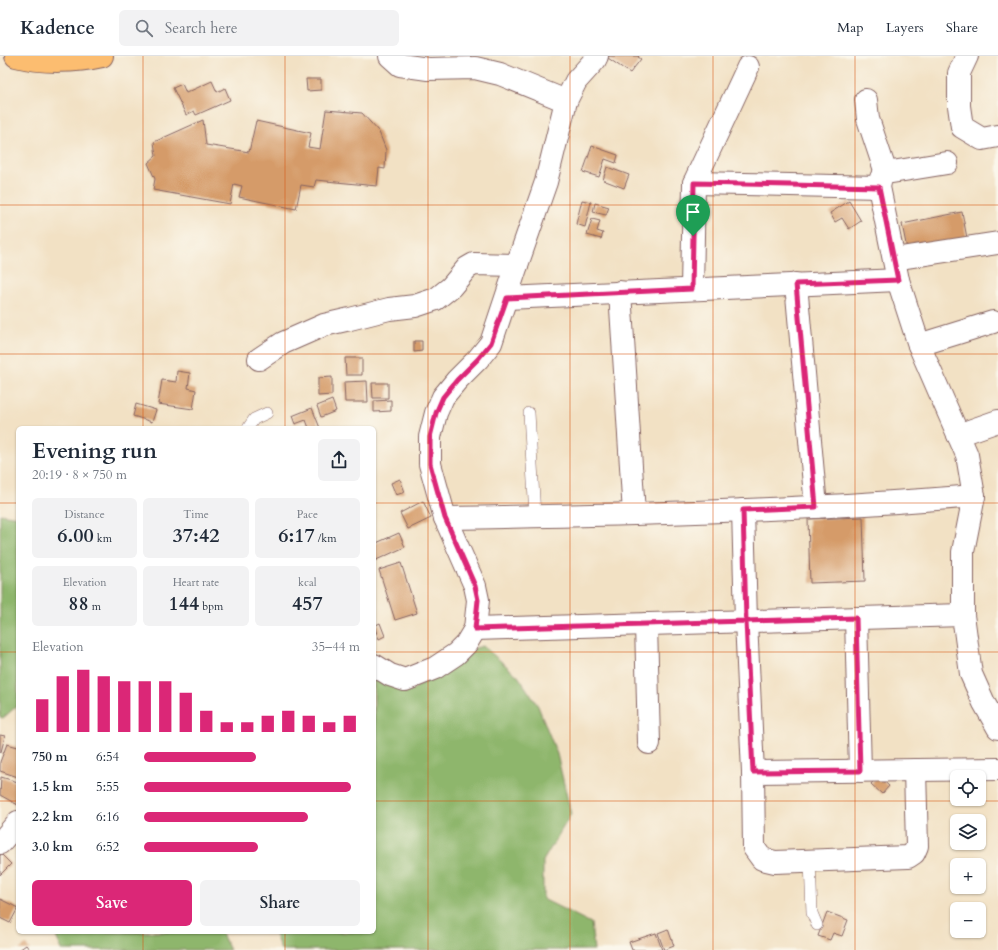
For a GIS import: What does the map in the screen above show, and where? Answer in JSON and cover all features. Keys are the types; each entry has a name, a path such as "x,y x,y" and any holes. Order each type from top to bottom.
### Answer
{"main road":[{"path":"16,56 38,60 58,61 102,56"}],"street":[{"path":"390,56 400,65 428,69 476,68 500,74 566,100"},
{"path":"376,666 390,675 405,680 435,668 456,654 466,644 475,629 478,600 475,586 445,518 430,464 430,437 436,413 443,397 491,343 546,182 566,100 576,81 597,56"},
{"path":"967,56 959,73 959,106 962,127 982,139 998,136"},
{"path":"692,289 694,183 748,67"},
{"path":"866,100 868,119 883,180 896,270 919,345 967,455 974,496 964,552 963,615 971,674 984,703 998,728"},
{"path":"694,183 883,180 947,163"},
{"path":"507,298 796,284 896,270 998,244"},
{"path":"258,358 283,343 324,325 389,309 415,306 436,299 451,287 467,268 474,264 517,265"},
{"path":"796,284 816,507"},
{"path":"620,292 634,514"},
{"path":"919,345 993,322"},
{"path":"958,435 998,421"},
{"path":"445,518 634,514 816,507 974,496"},
{"path":"743,510 746,621 753,772 754,848 762,859 774,862 908,857 914,853 917,846 915,770"},
{"path":"475,629 963,615"},
{"path":"856,618 860,771"},
{"path":"646,624 649,743"},
{"path":"753,772 998,769"},
{"path":"0,843 16,824"}],"lane":[{"path":"249,426 254,419 267,413"},
{"path":"529,413 535,516"},
{"path":"810,861 812,913 817,925"}],"green space":[{"path":"0,514 16,517 16,707 3,718 0,717"},
{"path":"483,646 518,676 538,706 557,754 571,814 543,861 543,899 591,923 594,950 281,950 275,934 376,934 376,673 398,687 410,691 471,649"},
{"path":"55,934 222,934 230,950 62,950"}],"building":[{"path":"605,56 639,56 638,57 641,59 630,73"},
{"path":"306,79 321,79 321,90 307,91"},
{"path":"212,81 217,92 225,88 230,100 196,115 194,111 186,115 173,88 182,84 186,93"},
{"path":"326,110 362,113 379,132 386,150 385,169 379,168 377,186 316,180 314,187 301,185 296,209 239,197 242,186 234,184 230,204 153,190 155,179 148,163 156,156 154,142 203,120 206,145 249,152 256,121 311,133 308,147 320,149"},
{"path":"592,146 618,155 616,163 605,159 599,177 583,172"},
{"path":"607,167 629,175 624,188 603,180"},
{"path":"582,200 591,202 585,227 576,224"},
{"path":"849,201 861,221 849,229 842,218 835,222 830,213"},
{"path":"595,203 609,207 606,215 593,212"},
{"path":"962,212 967,238 907,249 902,224"},
{"path":"592,219 600,221 597,231 603,233 601,239 587,235"},
{"path":"414,341 422,341 422,351 414,352"},
{"path":"345,358 362,358 362,375 346,375"},
{"path":"177,371 190,373 188,388 196,390 193,409 158,404 162,380 176,382"},
{"path":"332,377 332,395 318,396 318,378"},
{"path":"367,381 368,402 345,402 344,382"},
{"path":"372,383 388,383 388,398 373,398"},
{"path":"332,400 336,411 321,417 317,406"},
{"path":"391,400 391,411 374,412 374,401"},
{"path":"136,404 156,410 152,422 133,416"},
{"path":"312,408 319,426 308,426 306,420 295,424 292,416"},
{"path":"400,479 405,492 396,495 391,483"},
{"path":"423,501 431,518 408,529 400,513"},
{"path":"863,517 865,581 810,583 808,519"},
{"path":"399,533 405,547 376,560 376,543"},
{"path":"401,563 417,613 395,620 379,570"},
{"path":"380,623 385,636 379,639 376,631 376,625"},
{"path":"0,735 5,736 1,752 0,752"},
{"path":"7,744 16,746 16,776 0,771 0,762"},
{"path":"878,776 889,786 882,794 871,784"},
{"path":"1,777 16,781 16,804 0,795"},
{"path":"1,854 11,864 0,875 0,856"},
{"path":"0,899 16,907 16,912 10,923 0,918"},
{"path":"827,912 848,920 842,936 833,933 830,940 818,936"},
{"path":"668,929 674,946 664,950 658,933"},
{"path":"656,933 662,950 632,950 629,942"},
{"path":"26,945 30,950 19,950"}],"route":[{"path":"693,236 692,289 507,298 491,343 443,397 436,413 430,437 430,464 445,518 475,586 478,600 475,629 746,621 753,772 860,771 856,618 746,621 743,510 816,507 796,284 898,280 879,187 694,183 693,236"}]}
